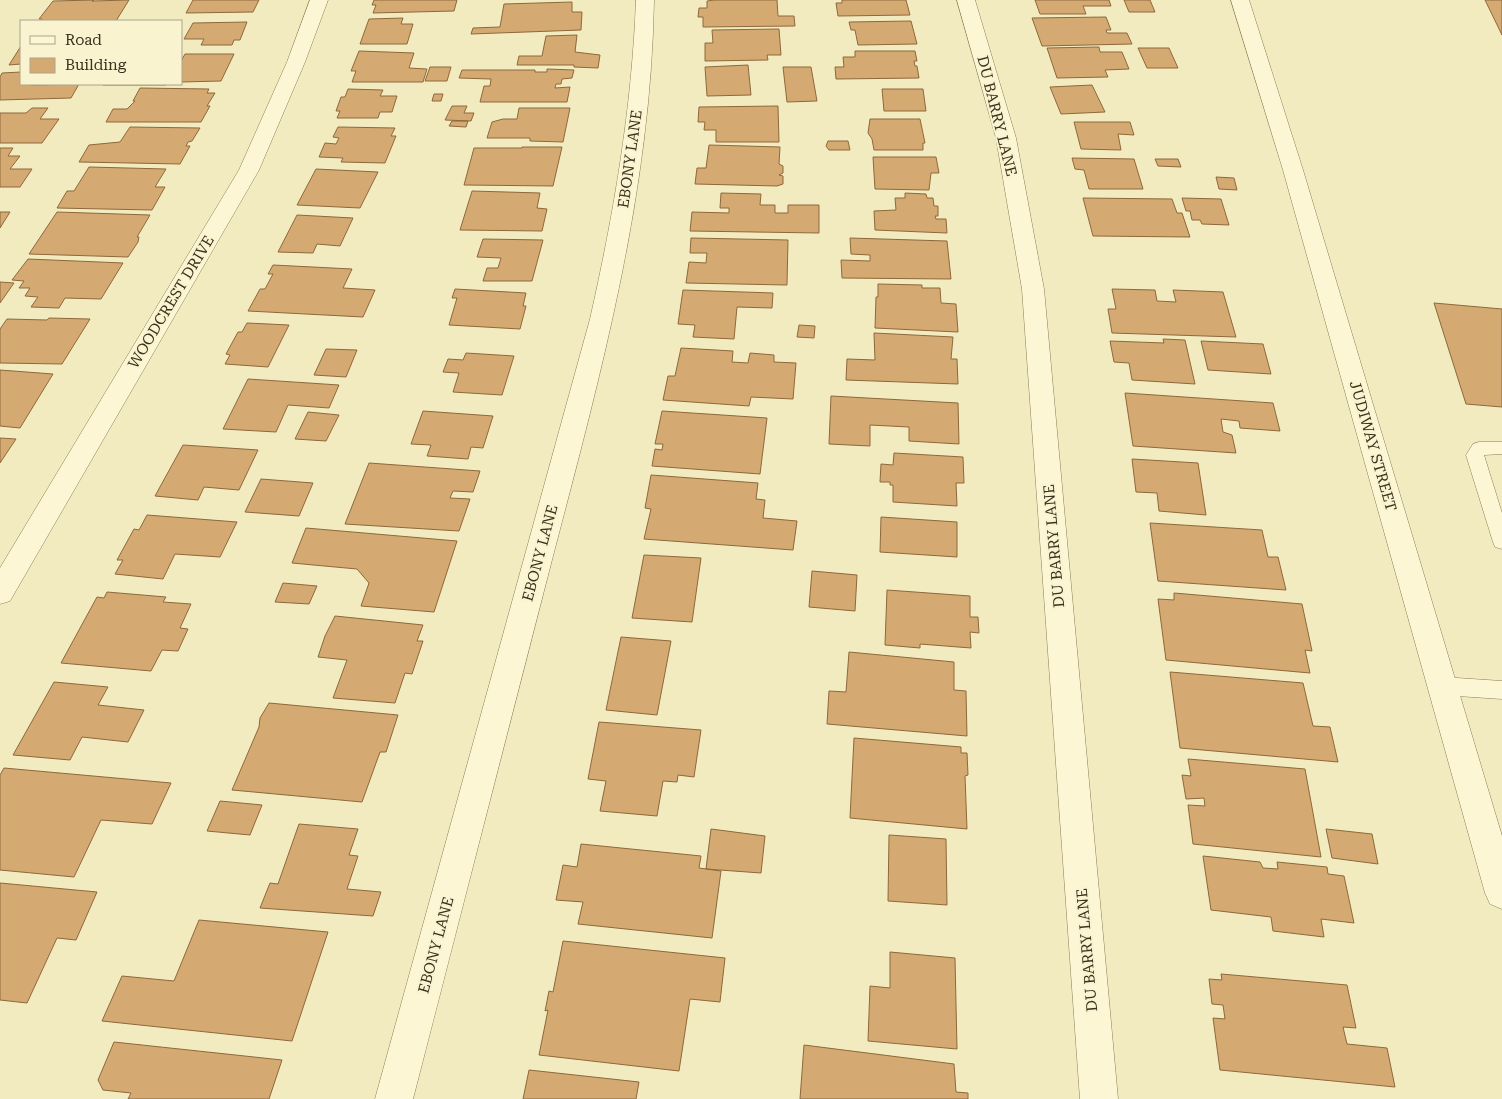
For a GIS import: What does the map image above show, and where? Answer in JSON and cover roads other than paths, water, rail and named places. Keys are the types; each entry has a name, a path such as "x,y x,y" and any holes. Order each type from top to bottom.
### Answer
{"street":[{"name":"WOODCREST DRIVE","path":"0,593 249,170 296,62 319,0"},
{"name":"EBONY LANE","path":"394,1099 591,363 609,286 638,122 645,0"},
{"name":"DU BARRY LANE","path":"966,0 1006,138 1033,289 1099,1099"},
{"name":"JUDIWAY STREET","path":"1240,0 1293,170 1502,893"}],"lane":[{"path":"1502,448 1480,448 1475,455 1502,542"},
{"path":"1442,686 1502,690"}]}
